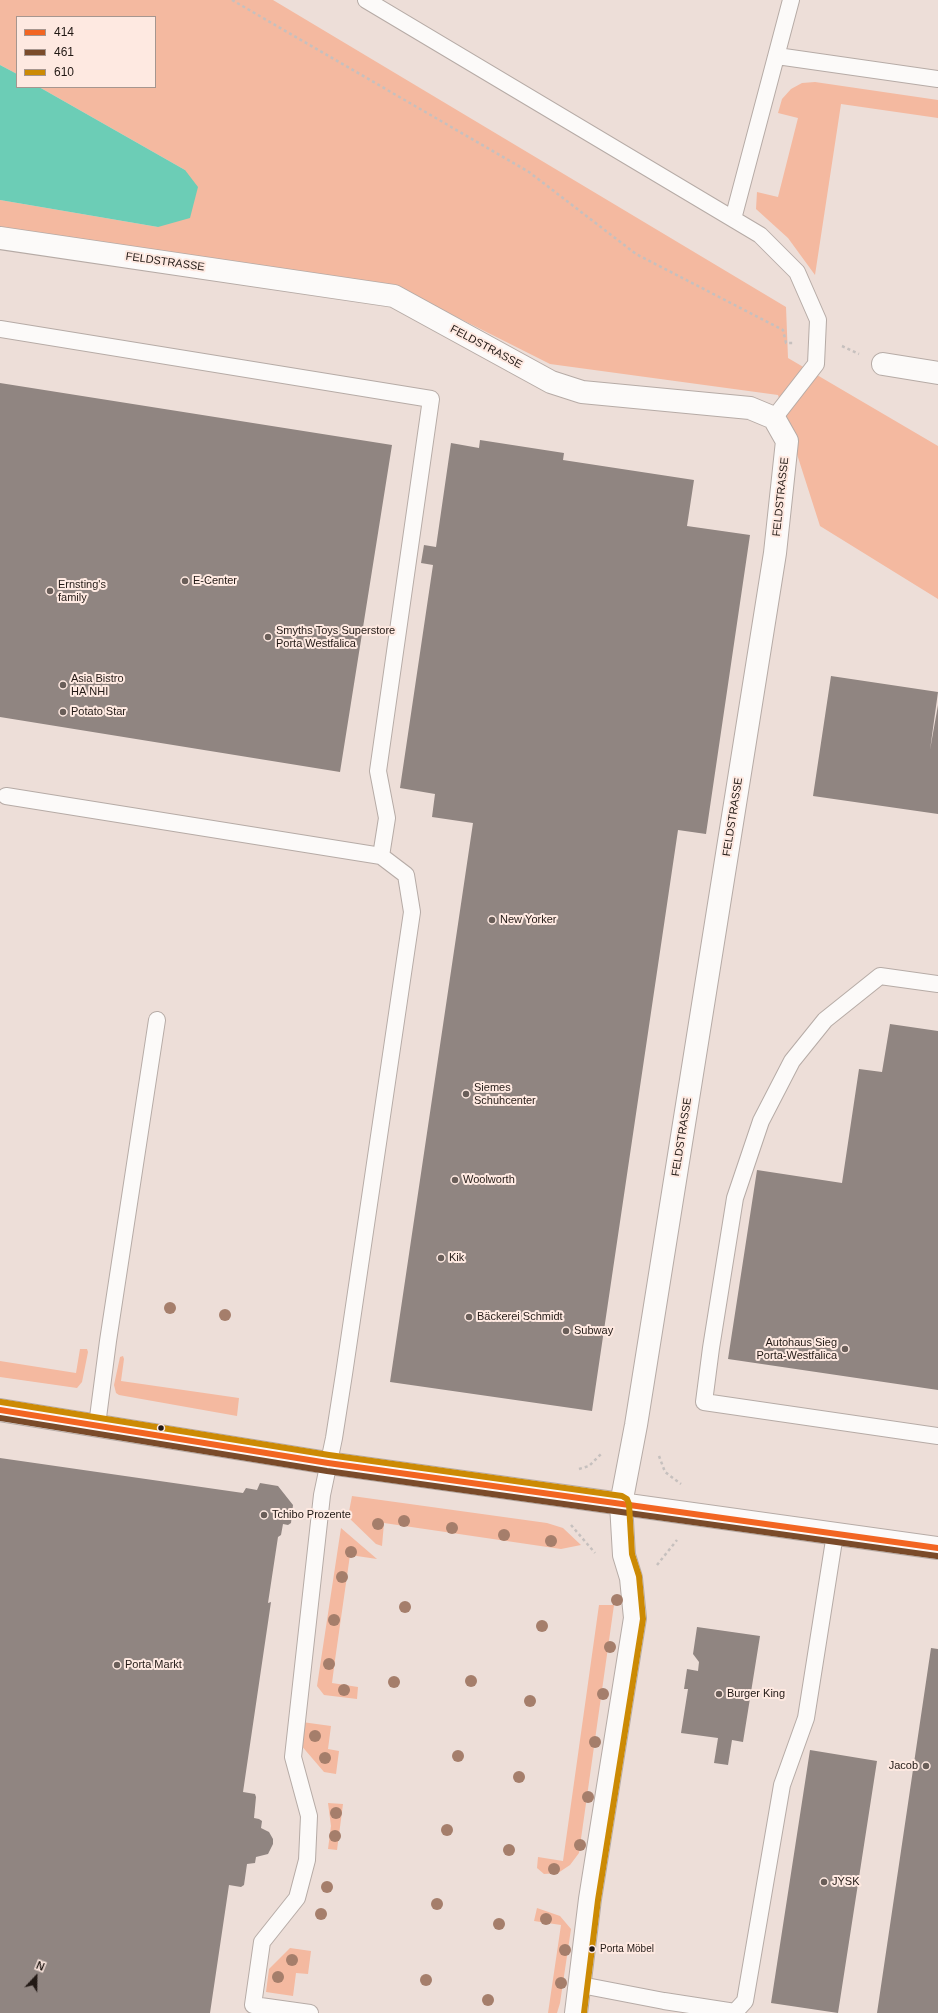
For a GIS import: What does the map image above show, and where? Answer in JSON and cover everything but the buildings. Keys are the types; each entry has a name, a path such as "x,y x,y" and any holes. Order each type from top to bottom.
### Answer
{"street":[{"name":"FELDSTRASSE","path":"0,238 394,296 551,382 582,392 750,408 774,418 787,441 775,554 636,1426 621,1504 624,1555 631,1578 636,1618 590,1899 581,1985 576,2013"},
{"path":"883,364 938,373"},
{"path":"0,1410 328,1463 938,1548"}],"lane":[{"path":"366,0 760,235 797,272 818,320 816,364 774,418"},
{"path":"733,219 791,0"},
{"path":"777,56 938,79"},
{"path":"0,329 432,400 378,771 387,818 381,856"},
{"path":"6,796 381,856 406,875 412,912 334,1438 322,1494 293,1757 309,1816 307,1860 297,1898 262,1942 253,2005 310,2013"},
{"path":"938,984 880,976 825,1020 792,1061 761,1122 735,1198 704,1402 938,1436"},
{"path":"97,1425 108,1340 157,1020"},
{"path":"581,1985 664,2001 735,2012 745,2001 782,1785 806,1718 835,1534"}],"path":[{"path":"232,0 529,172 636,254 783,330 786,343 838,345 883,364"},
{"path":"660,1449 659,1455 665,1472 684,1485"},
{"path":"575,1470 589,1466 603,1452"},
{"path":"569,1523 600,1558"},
{"path":"657,1572 657,1564 676,1540 683,1540"}],"shaded area":[{"path":"0,0 273,0 786,307 788,358 938,446 938,599 820,526 778,395 550,364 393,285 0,234 0,200 158,227 185,170 41,88 156,88 156,16 16,16 16,73 0,65"},
{"path":"0,65 16,73 16,88 41,88 185,170 198,187 190,218 158,227 0,200"},
{"path":"815,82 938,100 938,118 841,104 815,275 788,238 756,209 757,192 778,197 798,118 778,113 782,99 791,89 802,83"},
{"path":"80,1349 87,1349 88,1352 82,1382 77,1388 0,1377 0,1361 76,1373"},
{"path":"123,1356 124,1359 121,1381 239,1398 237,1416 119,1395 116,1393 114,1385 120,1357"},
{"path":"352,1496 547,1523 563,1528 581,1545 561,1549 384,1523 382,1546 376,1544 348,1517"},
{"path":"341,1528 377,1559 350,1555 332,1683 358,1687 357,1699 324,1695 317,1686"},
{"path":"599,1605 614,1605 579,1853 570,1865 558,1873 544,1874 537,1868 538,1857 563,1861"},
{"path":"302,1722 331,1726 328,1749 339,1751 336,1774 324,1772 300,1744"},
{"path":"328,1803 343,1804 337,1850 328,1849 331,1826"},
{"path":"537,1908 560,1916 571,1929 560,2003 557,2013 548,2013 561,1925 534,1921"},
{"path":"290,1948 311,1951 308,1974 296,1973 293,1996 266,1992 269,1969"}],"transit line":[{"name":"610","path":"1,1402 329,1455 622,1496 627,1499 629,1504 632,1554 639,1576 643,1619 598,1900 584,2013"},
{"name":"414","path":"0,1410 328,1463 938,1548"},
{"name":"461","path":"0,1418 327,1471 937,1556"}],"place":[{"name":"E-Center","path":"185,581"},
{"name":"Ernsting's family","path":"50,591"},
{"name":"Smyths Toys Superstore Porta Westfalica","path":"268,637"},
{"name":"Asia Bistro HA NHI","path":"63,685"},
{"name":"Potato Star","path":"63,712"},
{"name":"New Yorker","path":"492,920"},
{"name":"Siemes Schuhcenter","path":"466,1094"},
{"name":"Woolworth","path":"455,1180"},
{"name":"Kik","path":"441,1258"},
{"name":"Bäckerei Schmidt","path":"469,1317"},
{"name":"Subway","path":"566,1331"},
{"name":"Autohaus Sieg Porta-Westfalica","path":"845,1349"},
{"name":"Tchibo Prozente","path":"264,1515"},
{"name":"Porta Markt","path":"117,1665"},
{"name":"Burger King","path":"719,1694"},
{"name":"Jacob","path":"926,1766"},
{"name":"JYSK","path":"824,1882"},
{"name":"Porta Möbel","path":"592,1949"}]}
